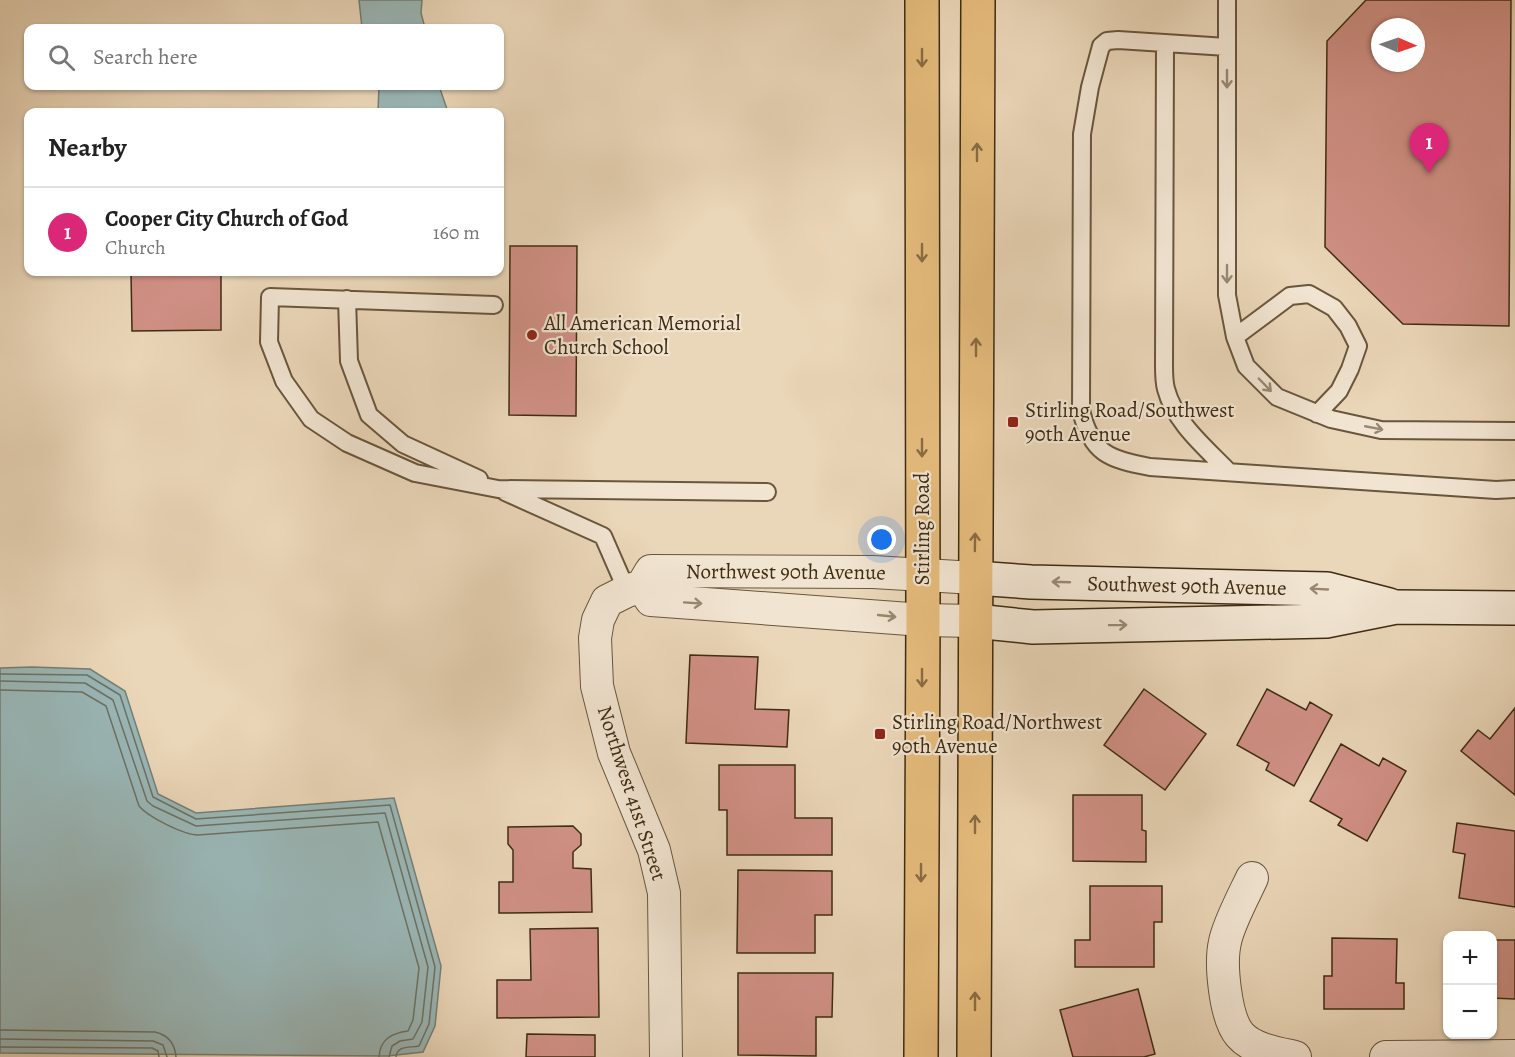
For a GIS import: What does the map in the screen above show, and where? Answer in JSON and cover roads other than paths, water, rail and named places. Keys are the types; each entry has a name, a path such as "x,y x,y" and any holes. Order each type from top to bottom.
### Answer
{"main road":[{"name":"Stirling Road","path":"921,1057 922,0"},
{"path":"974,1057 978,0"}],"street":[{"name":"Northwest 90th Avenue","path":"595,638 598,620 607,601 634,589 651,571 922,574 975,578"},
{"name":"Southwest 90th Avenue","path":"975,578 1031,582 1327,589 1396,608"},
{"name":"Northwest 90th Avenue","path":"634,589 651,600 872,614 923,620 975,621"},
{"name":"Southwest 90th Avenue","path":"975,621 1033,627 1326,621 1396,608 1515,608"},
{"name":"Northwest 41st Street","path":"595,638 597,686 614,753 654,850 664,893 666,1057"},
{"path":"1251,878 1224,941 1226,998 1239,1034 1262,1048 1294,1057"},
{"path":"1386,1057 1515,1056"}],"lane":[{"path":"1227,0 1227,294 1235,337 1246,366 1277,397 1331,419 1381,430 1515,431"},
{"path":"1227,47 1107,41 1101,46 1094,69 1081,150 1081,410 1092,441 1099,449 1113,457 1150,467 1496,490 1515,489"},
{"path":"1165,43 1164,365 1166,388 1173,406 1188,430 1229,471"},
{"path":"1235,337 1290,296 1309,294 1334,308 1348,326 1358,346 1339,391 1317,414"},
{"path":"494,305 270,297 269,342 284,381 311,419 347,443 415,473 498,489 767,492"},
{"path":"346,299 349,361 369,415 403,444 603,536 634,589"}],"water":[{"path":"359,0 422,0 421,13 424,24 362,24"},
{"path":"379,90 440,90 447,108 378,108"},
{"path":"0,668 90,669 125,691 158,794 196,813 394,798 441,966 435,1026 423,1052 387,1056 0,1053"}],"place":[{"name":"Cooper City Church of God","path":"1429,173"},
{"name":"All American Memorial Church School","path":"532,335"},
{"name":"Stirling Road/Southwest 90th Avenue","path":"1013,422"},
{"name":"Stirling Road/Northwest 90th Avenue","path":"880,734"}]}
